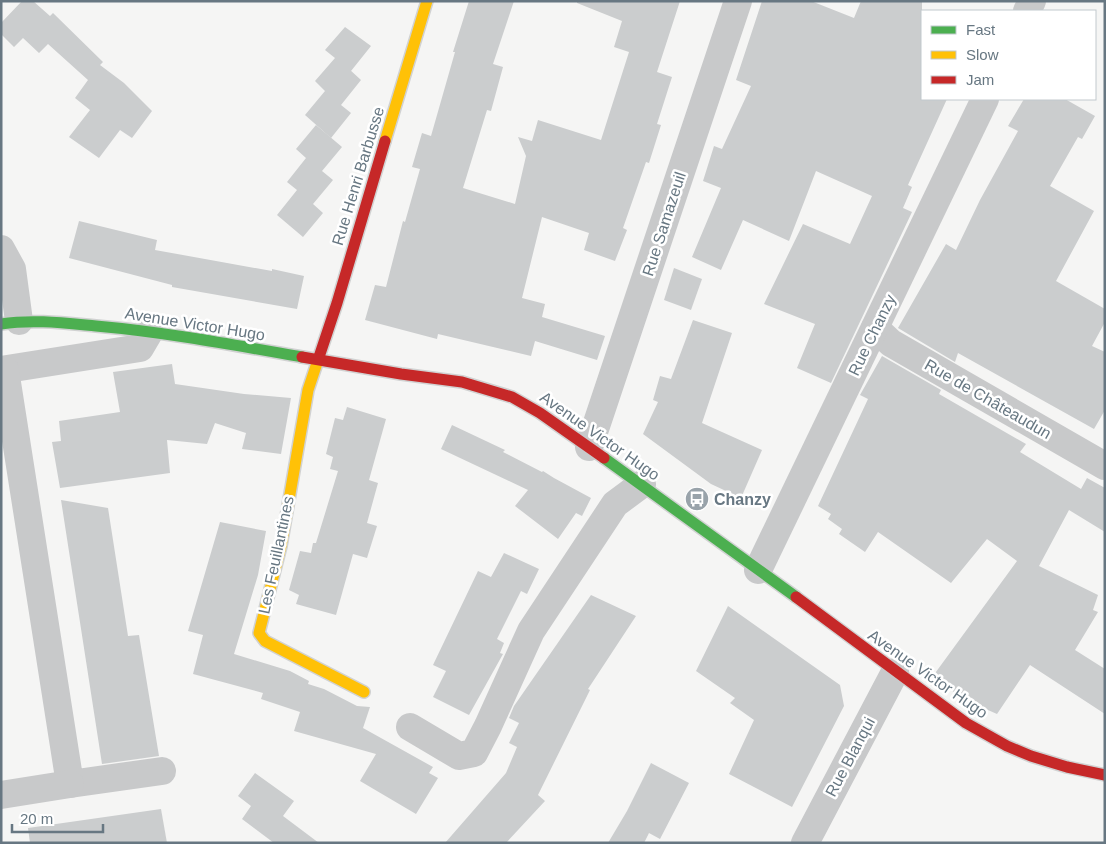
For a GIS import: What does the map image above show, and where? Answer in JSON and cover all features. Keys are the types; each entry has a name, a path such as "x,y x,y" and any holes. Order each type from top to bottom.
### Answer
{"street":[{"name":"Rue Henri Barbusse","path":"318,359 340,293 427,1"},
{"name":"Rue Samazeuil","path":"590,447 738,1"},
{"name":"Rue Chanzy","path":"758,570 985,100"},
{"path":"1,250 12,269 10,322"},
{"name":"Avenue Victor Hugo","path":"10,322 46,321 150,331 401,374 462,382 512,397 540,412 642,484 966,723 1007,746 1070,768 1105,775"},
{"name":"Rue de Châteaudun","path":"875,328 891,343 1105,466"},
{"path":"70,784 3,370 140,348 150,331"},
{"name":"Les Feuillantines","path":"318,359 308,390 281,546 259,633 266,641 364,692"},
{"path":"410,727 459,756 474,753 531,631 615,504 642,484"},
{"name":"Rue Blanqui","path":"805,843 895,672"},
{"path":"1,795 162,771"}],"building":[{"path":"22,1 33,1 50,16 53,13 103,62 100,65 124,83 152,111 132,138 120,130 99,158 69,137 90,110 75,98 88,80 48,44 39,53 23,38 14,47 1,34 1,23"},
{"path":"469,1 514,1 493,64 503,67 491,111 487,110 463,188 515,204 526,156 518,137 532,141 538,120 601,140 629,52 614,47 622,21 577,3 577,1 680,1 657,72 672,77 657,124 661,125 649,163 646,162 623,228 627,230 615,261 584,250 589,233 542,217 522,298 545,304 542,317 605,336 597,360 535,341 531,356 438,334 437,339 365,320 375,285 386,287 403,221 405,222 420,169 412,167 422,133 431,136 455,52 453,52"},
{"path":"762,1 811,1 854,18 861,1 922,1 921,100 947,100 908,185 912,187 903,208 912,212 831,383 797,368 815,324 764,304 803,224 850,244 872,196 816,171 789,241 743,220 721,270 692,257 721,188 703,181 714,146 722,149 751,86 736,80"},
{"path":"345,27 371,46 351,71 361,80 341,105 351,113 331,138 305,115 325,91 315,81 335,58 325,50"},
{"path":"1023,100 1067,100 1095,116 1082,139 1078,137 1050,186 1094,211 1056,281 1105,309 1105,322 1092,346 1105,352 1105,410 1094,429 958,353 955,362 898,328 946,244 956,250 980,200 1018,131 1008,126"},
{"path":"316,125 342,147 322,171 333,180 313,204 323,213 303,237 277,215 297,190 287,182 306,158 296,149"},
{"path":"79,221 157,240 155,250 304,276 297,309 172,287 172,285 69,258"},
{"path":"674,268 702,279 691,310 664,300"},
{"path":"693,320 732,333 702,423 762,450 741,498 711,484 643,434 658,402 653,400 660,376 671,379"},
{"path":"882,356 941,390 939,394 1026,444 1020,452 1081,489 1087,478 1105,488 1105,532 1069,510 1039,566 1098,595 1093,610 1098,612 1075,650 1105,669 1105,714 1030,665 997,714 963,699 933,676 1017,561 987,539 951,583 878,532 865,552 839,534 842,529 828,519 831,514 818,506 868,399 860,395"},
{"path":"172,364 175,384 244,394 291,398 281,454 242,449 246,433 215,423 207,444 167,440 170,473 60,488 52,442 61,441 59,421 120,412 113,372"},
{"path":"347,407 386,419 369,480 378,483 367,523 377,526 367,558 353,554 336,615 296,604 299,595 289,590 300,551 311,553 313,543 316,543 338,471 330,469 333,457 326,454 335,418 343,420"},
{"path":"452,425 505,450 503,452 543,471 591,498 582,516 576,513 558,539 515,506 528,490 441,449"},
{"path":"61,500 108,508 128,636 139,635 159,756 102,764"},
{"path":"220,522 266,531 258,575 234,654 290,671 309,681 308,684 324,689 357,706 370,707 363,728 433,767 429,773 438,778 416,814 360,781 376,754 294,731 300,712 261,699 263,693 193,674 203,635 188,631"},
{"path":"504,553 539,569 527,594 521,591 497,639 504,643 500,653 503,654 469,715 433,697 446,671 433,665 478,571 491,577"},
{"path":"591,595 636,616 588,689 590,690 538,795 545,801 506,843 445,843 506,773 517,747 509,743 519,723 509,718 514,706"},
{"path":"728,606 840,685 844,706 792,807 729,774 754,720 730,703 735,698 696,671"},
{"path":"651,763 689,783 660,839 649,833 644,843 608,843 627,811"},
{"path":"255,773 294,801 283,816 319,843 274,843 242,819 251,806 238,796"},
{"path":"161,809 167,843 30,843 28,828"}],"traffic: fast":[{"path":"1,324 49,322 122,329 199,339 302,357"},
{"path":"604,458 796,597"}],"traffic: slow":[{"path":"385,141 427,1"},
{"path":"319,357 308,390 281,546 259,633 265,641 364,692"}],"traffic: jam":[{"path":"319,357 385,141"},
{"path":"302,357 401,374 462,382 512,397 540,413 604,458"},
{"path":"796,597 966,723 1007,746 1031,756 1067,767 1105,775"}],"place":[{"name":"Chanzy","path":"697,499"}]}
